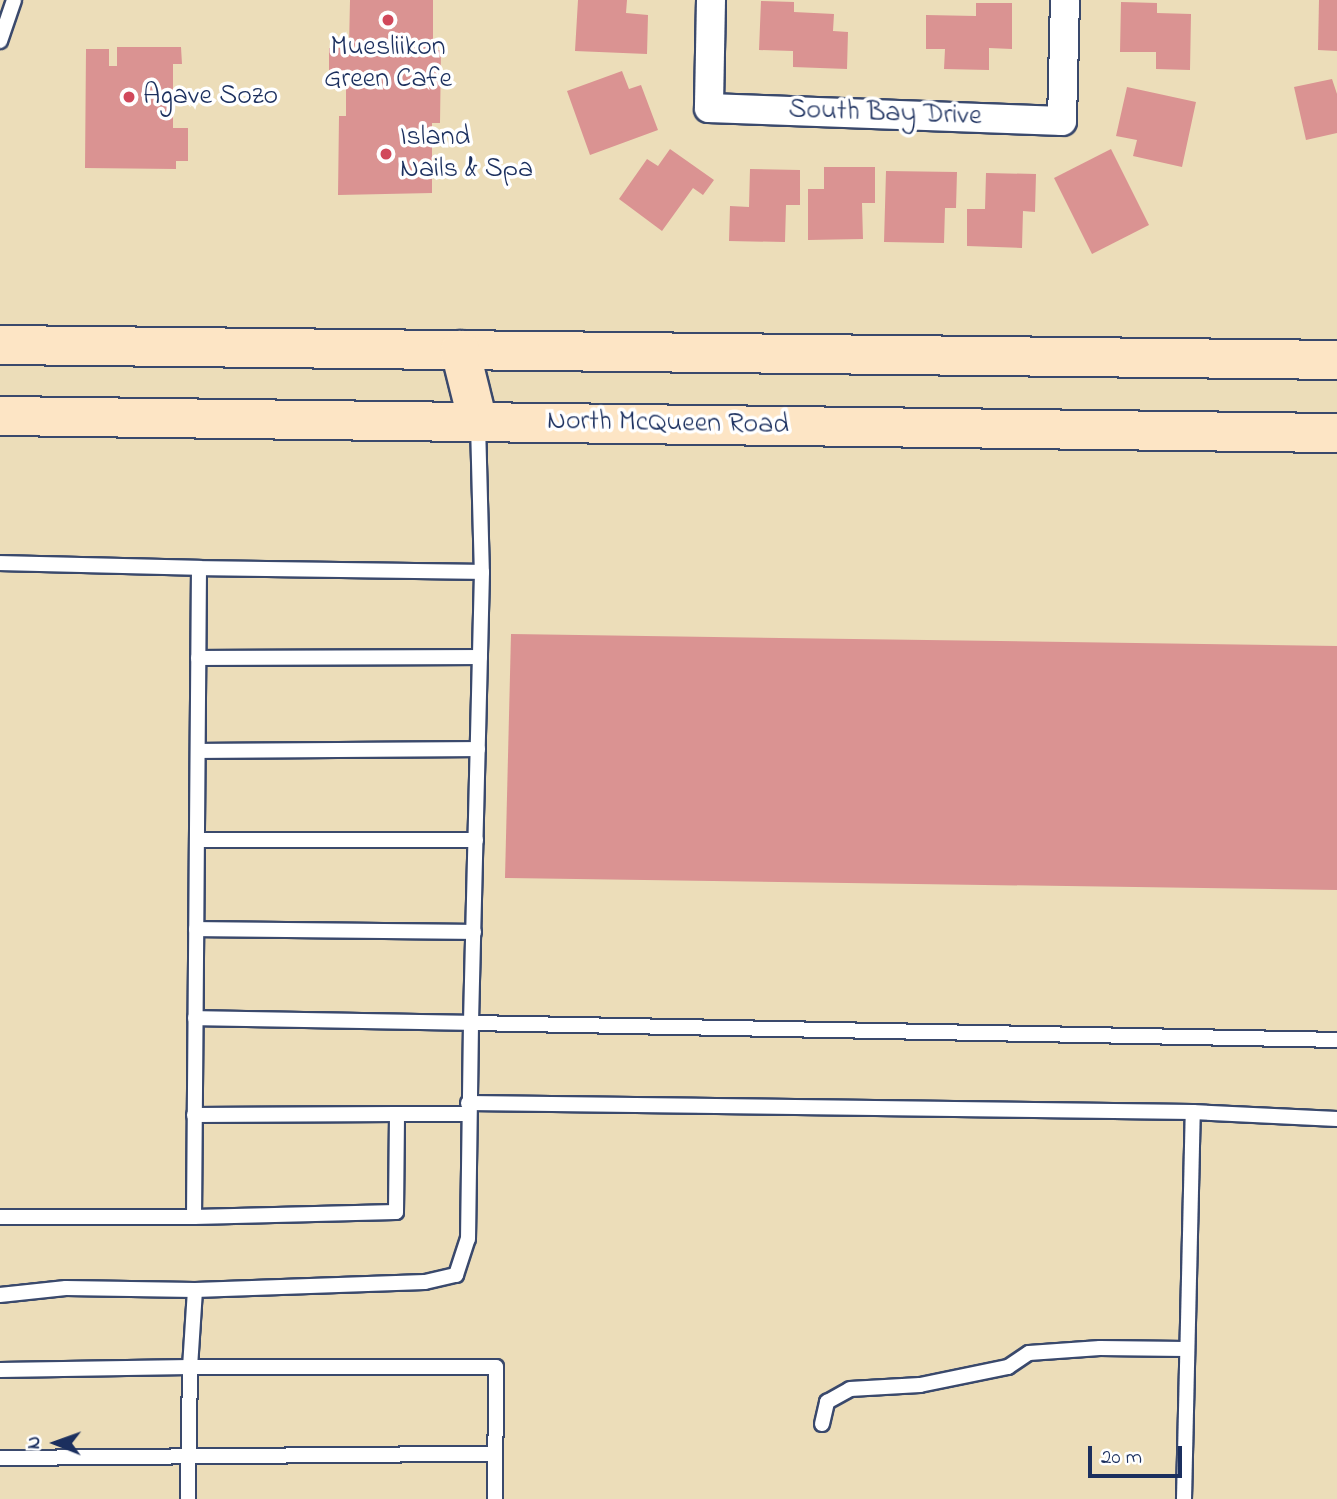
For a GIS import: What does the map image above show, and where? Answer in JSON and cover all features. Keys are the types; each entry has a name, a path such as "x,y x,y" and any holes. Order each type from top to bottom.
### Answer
{"main road":[{"path":"0,345 1337,360"},
{"path":"460,350 478,422"},
{"name":"North McQueen Road","path":"0,416 1337,433"}],"street":[{"name":"South Bay Drive","path":"710,0 709,108 1062,121 1065,0"}],"lane":[{"path":"0,41 14,0"},
{"path":"0,1295 66,1288 195,1290 425,1282 456,1275 468,1240 468,1108 482,572 478,422"},
{"path":"0,563 482,572"},
{"path":"194,1217 199,568"},
{"path":"198,658 480,657"},
{"path":"198,751 478,749"},
{"path":"197,840 476,840"},
{"path":"196,929 474,932"},
{"path":"195,1018 1337,1040"},
{"path":"194,1115 397,1114 468,1108 1193,1112 1337,1119"},
{"path":"1184,1499 1185,1349 1193,1112"},
{"path":"0,1217 194,1217 396,1212 397,1114"},
{"path":"188,1499 190,1367 195,1290"},
{"path":"822,1423 827,1402 850,1389 920,1385 1008,1367 1029,1353 1100,1348 1185,1349"},
{"path":"0,1370 496,1367 495,1499"},
{"path":"0,1458 495,1454"}],"building":[{"path":"350,0 433,0 433,50 441,50 440,123 432,123 432,193 338,195 339,116 346,116 346,89 329,89 329,48 349,48"},
{"path":"578,0 627,0 626,13 648,15 647,54 575,51"},
{"path":"1319,0 1337,0 1337,51 1318,50"},
{"path":"761,1 794,2 794,12 834,14 833,31 848,32 847,69 793,67 793,51 759,50"},
{"path":"1121,2 1157,3 1157,13 1191,14 1190,70 1156,69 1156,52 1120,52"},
{"path":"976,3 1012,3 1012,49 989,48 989,70 944,69 945,49 926,49 926,15 976,16"},
{"name":"Agave Sozo","path":"117,47 181,47 182,64 173,64 173,128 188,128 188,161 176,161 176,169 85,168 86,49 109,49 109,66 117,66"},
{"path":"622,71 629,89 641,85 658,130 590,155 567,91"},
{"path":"1332,79 1337,94 1337,133 1306,140 1294,87"},
{"path":"1127,87 1196,102 1182,167 1133,156 1137,140 1116,136"},
{"path":"670,149 714,180 703,195 693,188 662,231 619,199 647,159 658,166"},
{"path":"1111,149 1149,225 1092,254 1054,178"},
{"path":"824,167 875,167 875,203 862,203 863,239 808,240 808,189 824,189"},
{"path":"750,169 800,170 800,205 786,205 785,242 729,241 730,206 749,207"},
{"path":"886,171 957,172 956,208 945,208 944,243 884,242"},
{"path":"986,173 1036,174 1035,212 1023,211 1022,248 967,246 967,209 985,209"},
{"path":"511,634 1337,646 1337,890 505,878"}],"place":[{"name":"Muesliikon Green Cafe","path":"388,20"},
{"name":"Agave Sozo","path":"129,97"},
{"name":"Island Nails & Spa","path":"386,154"}]}
